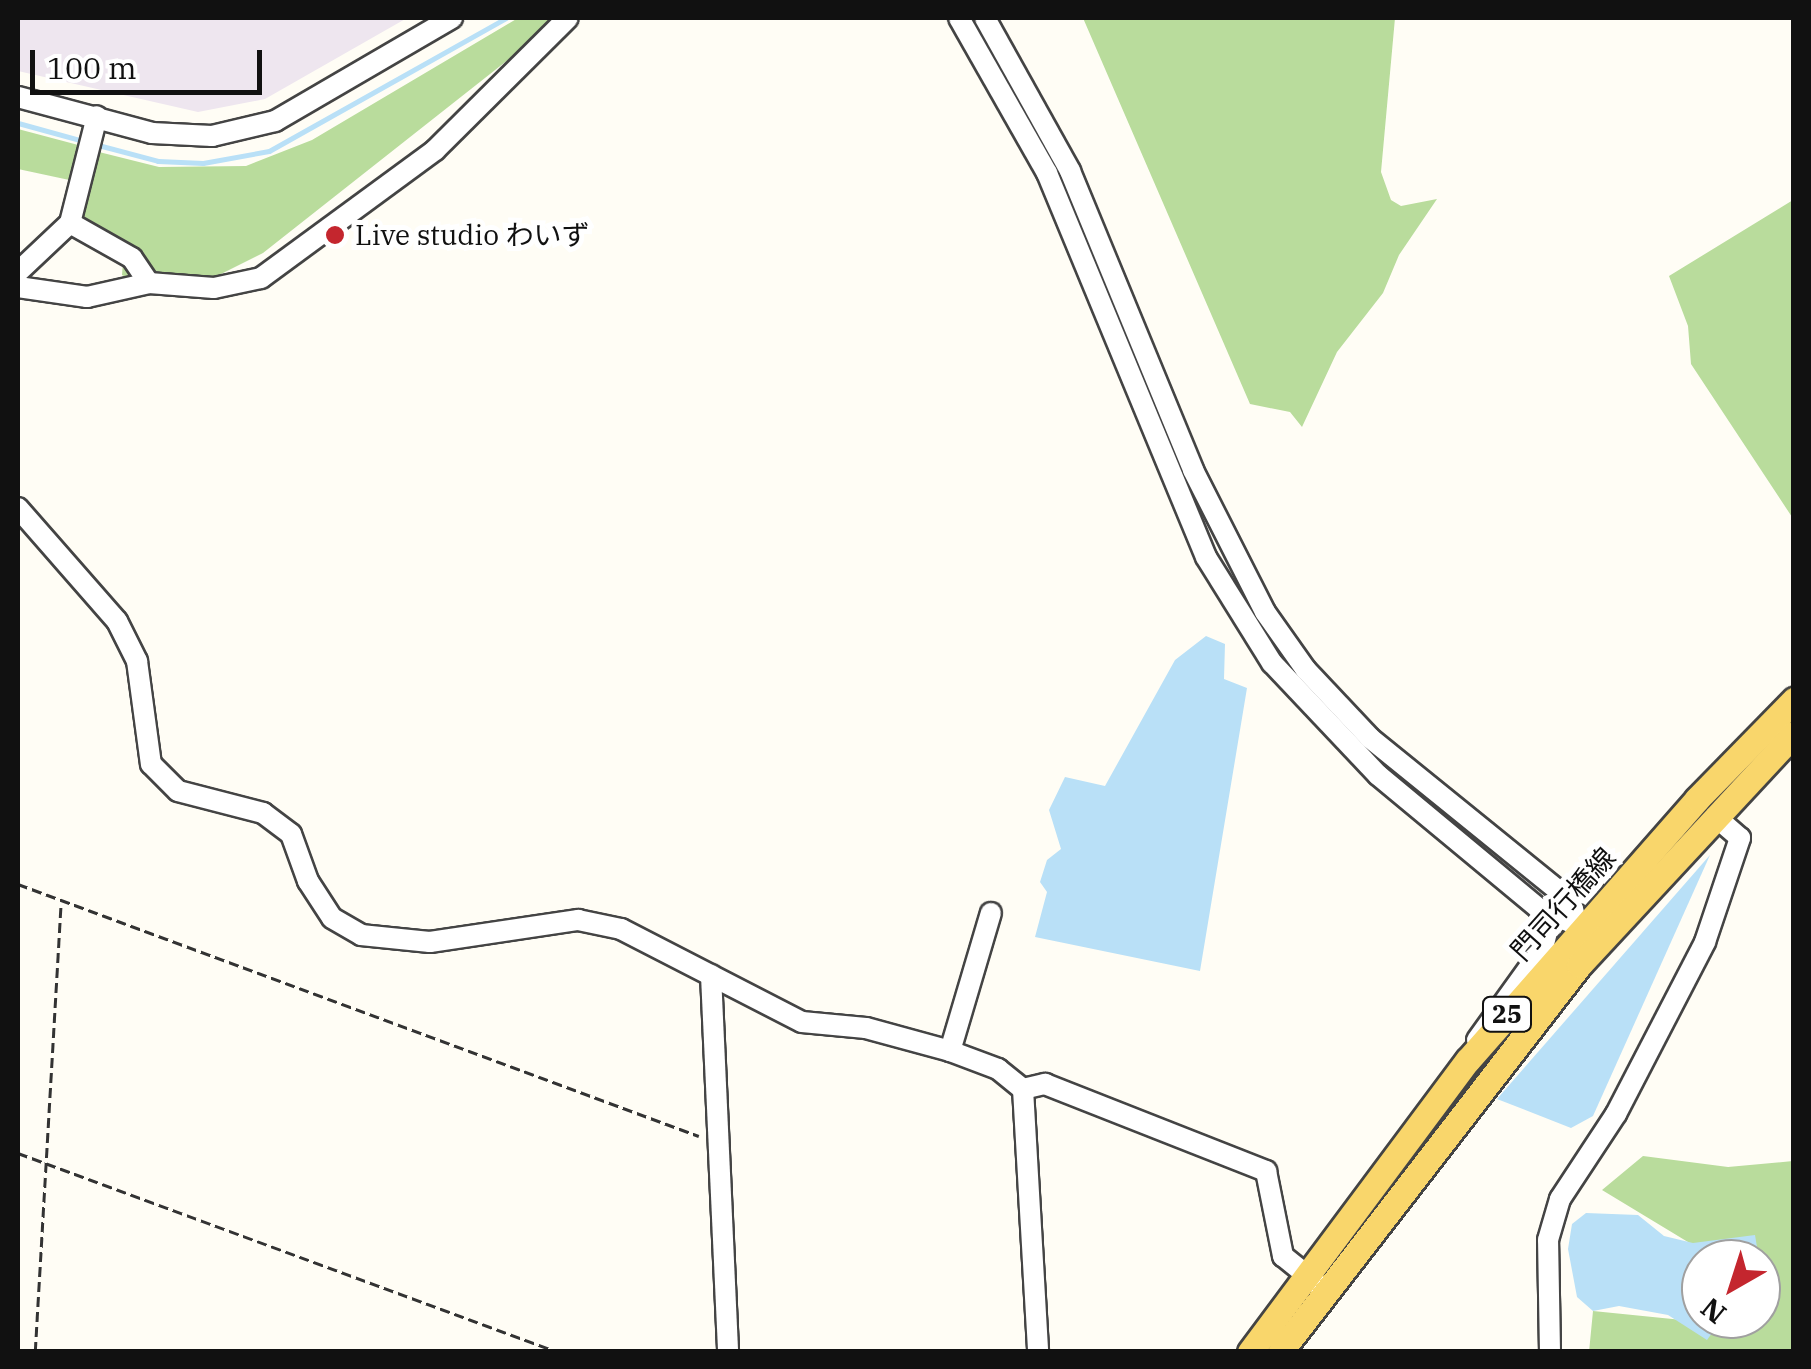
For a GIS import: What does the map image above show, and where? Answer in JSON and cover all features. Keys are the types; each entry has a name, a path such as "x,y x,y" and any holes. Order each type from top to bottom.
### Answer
{"main road":[{"name":"門司行橋線","path":"1250,1352 1468,1060 1581,928 1794,700"},
{"path":"1581,928 1604,919 1794,721"},
{"name":"門司行橋線","path":"1280,1352 1579,964 1794,734"}],"street":[{"path":"18,97 152,133 212,136 245,130 275,121 452,18"},
{"path":"18,287 86,297 149,283 214,288 261,278 435,150 568,18"},
{"path":"959,18 1047,172 1186,514 1245,624 1292,688 1353,753 1538,908 1581,928"},
{"path":"985,18 1070,171 1193,470 1265,612 1306,670 1370,738 1558,891 1581,928 1579,964"},
{"path":"18,272 70,223 96,116"},
{"path":"70,223 132,258 149,283"},
{"path":"18,508 124,635 137,661 150,764 178,791 264,813 291,834 308,881 332,918 361,935 430,942 578,920 621,929 802,1022 866,1028 998,1068 1023,1089 1038,1352"},
{"path":"1550,1352 1548,1240 1560,1199 1616,1114 1704,942 1740,838 1714,816"},
{"path":"1558,891 1591,903 1612,894"},
{"path":"1468,1060 1484,1023 1543,948 1548,928 1538,908"},
{"path":"950,1051 992,913"},
{"path":"711,975 728,1352"},
{"path":"1023,1089 1045,1084 1266,1171 1283,1256 1326,1290"}],"path":[{"path":"18,884 719,1144"},
{"path":"35,1352 61,902"},
{"path":"18,1153 558,1352"}],"shaded area":[{"path":"18,18 407,18 265,99 198,112 18,71"}],"green space":[{"path":"518,18 561,18 263,253 209,280 146,287 122,275 124,248 79,221 95,151 159,167 246,166 312,140"},
{"path":"1083,18 1395,18 1381,172 1391,200 1401,206 1437,199 1399,255 1383,293 1337,352 1302,427 1290,412 1250,404"},
{"path":"18,129 82,146 74,181 18,169"},
{"path":"1793,200 1792,517 1691,364 1688,326 1669,276"},
{"path":"1643,1156 1728,1167 1793,1161 1793,1351 1589,1352 1593,1311 1681,1320 1681,1339 1781,1339 1781,1239 1683,1239 1602,1190"}],"water":[{"path":"1206,636 1225,644 1224,679 1247,688 1200,971 1035,937 1047,892 1040,882 1047,860 1061,849 1049,810 1065,777 1105,786 1175,660"},
{"path":"1710,855 1593,1116 1571,1128 1497,1099"},
{"path":"1586,1213 1638,1215 1664,1236 1681,1240 1681,1323 1668,1315 1619,1306 1593,1311 1577,1297 1568,1249 1572,1224"},
{"path":"1755,1235 1756,1239 1724,1239"}],"waterway":[{"path":"98,145 158,161 203,163 269,151 506,18"},
{"path":"18,123 87,142"}],"place":[{"name":"Live studio わいず","path":"335,235"}]}
